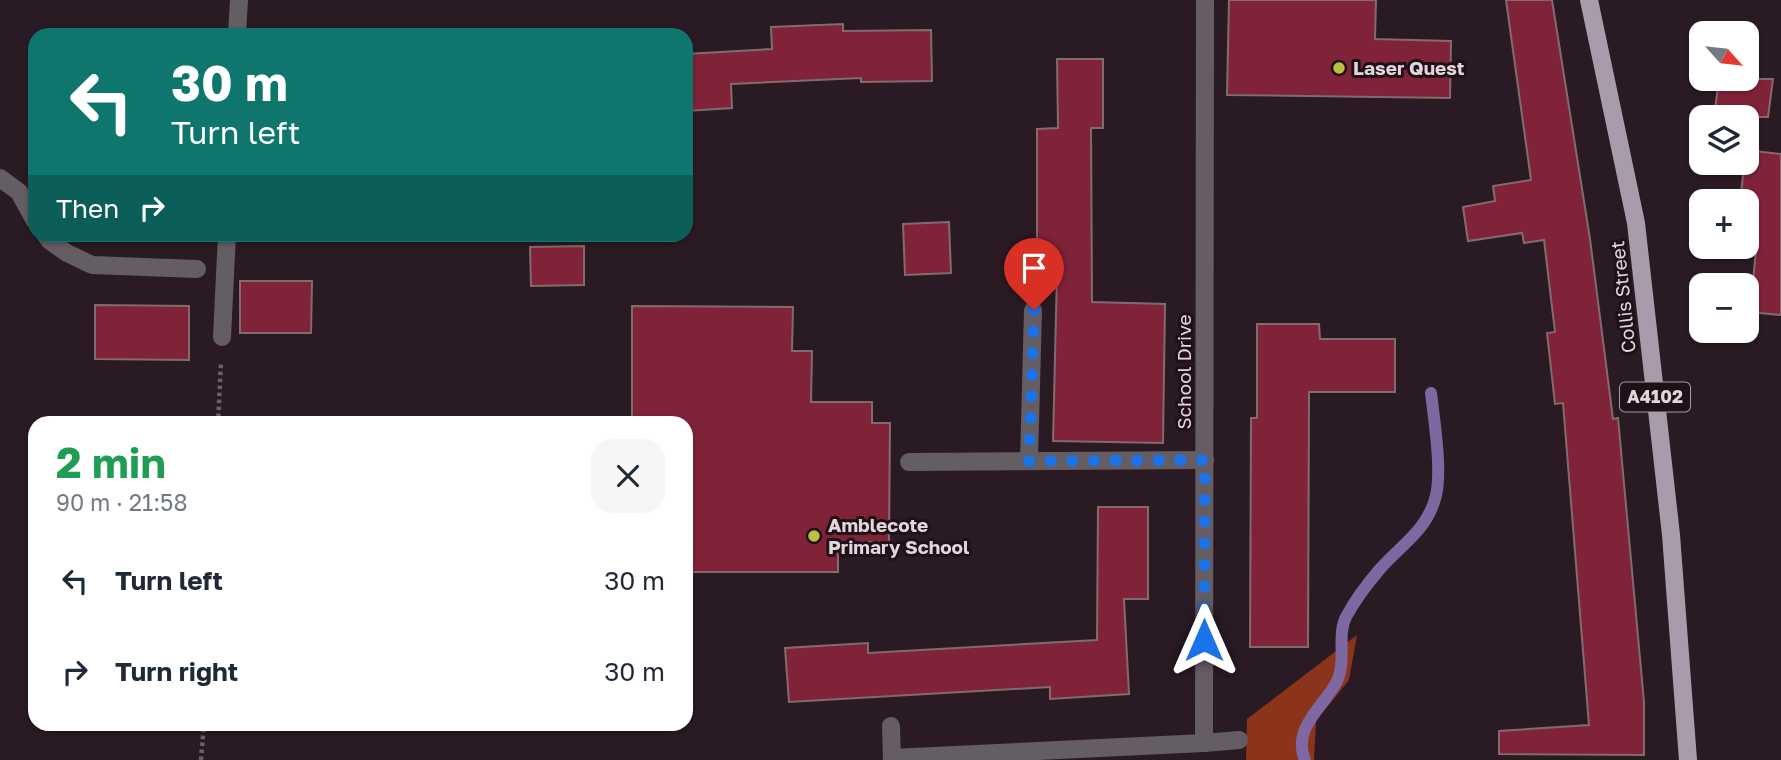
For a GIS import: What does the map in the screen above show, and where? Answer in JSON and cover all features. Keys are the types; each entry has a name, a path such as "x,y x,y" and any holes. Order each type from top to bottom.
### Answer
{"main road":[{"name":"Collis Street","path":"1589,0 1636,223 1671,535 1688,760"}],"street":[{"path":"237,28 239,0"},
{"name":"School Drive","path":"1204,743 1205,0"},
{"path":"0,178 19,192 28,208"},
{"path":"51,242 92,265 197,269"},
{"path":"222,337 227,242"},
{"path":"1029,461 1034,310"},
{"path":"909,462 1205,460"},
{"path":"891,726 892,759 1239,740"}],"path":[{"path":"218,416 222,337"},
{"path":"201,760 203,731"}],"shaded area":[{"path":"1357,635 1349,680 1316,721 1314,760 1246,760 1247,719"}],"building":[{"name":"Laser Quest","path":"1229,0 1376,0 1375,39 1451,41 1450,98 1227,95"},
{"path":"1506,0 1552,0 1590,239 1613,419 1618,418 1644,702 1644,755 1499,754 1499,731 1589,725 1563,403 1555,404 1547,333 1555,332 1544,240 1524,243 1522,233 1468,241 1463,207 1495,201 1493,186 1531,180"},
{"path":"843,24 843,31 931,30 932,81 861,82 861,78 731,84 732,108 693,111 693,54 772,49 771,27"},
{"path":"1057,59 1103,59 1103,128 1091,128 1092,302 1165,304 1163,443 1053,441 1057,272 1037,272 1037,129 1058,128"},
{"path":"1759,79 1773,79 1768,117 1759,117 1759,105 1716,105 1717,91 1759,91"},
{"path":"1759,151 1781,154 1781,315 1759,313 1759,273 1754,273 1755,259 1759,259 1759,189 1741,189 1743,175 1759,175"},
{"path":"949,222 951,273 905,275 903,224"},
{"path":"584,246 584,285 531,286 530,247"},
{"path":"240,281 312,281 311,333 240,333"},
{"path":"95,305 189,306 189,360 95,359"},
{"path":"632,306 793,307 792,351 812,351 811,402 872,402 872,423 890,423 889,542 838,542 838,572 693,572 693,416 632,416"},
{"path":"1257,324 1319,324 1320,339 1395,339 1395,392 1309,392 1308,647 1250,647 1251,418 1257,418"},
{"path":"1098,507 1148,507 1148,599 1124,599 1129,694 1050,699 1050,687 789,702 785,648 868,643 868,653 1097,640"}],"waterway":[{"path":"1305,760 1302,749 1305,729 1339,677 1342,633 1346,617 1375,575 1426,520 1435,499 1438,462 1431,393"}],"place":[{"name":"Laser Quest","path":"1339,68"},
{"name":"Amblecote Primary School","path":"814,536"}],"route":[{"path":"1034,310 1029,461 1205,460 1204,640"}]}
